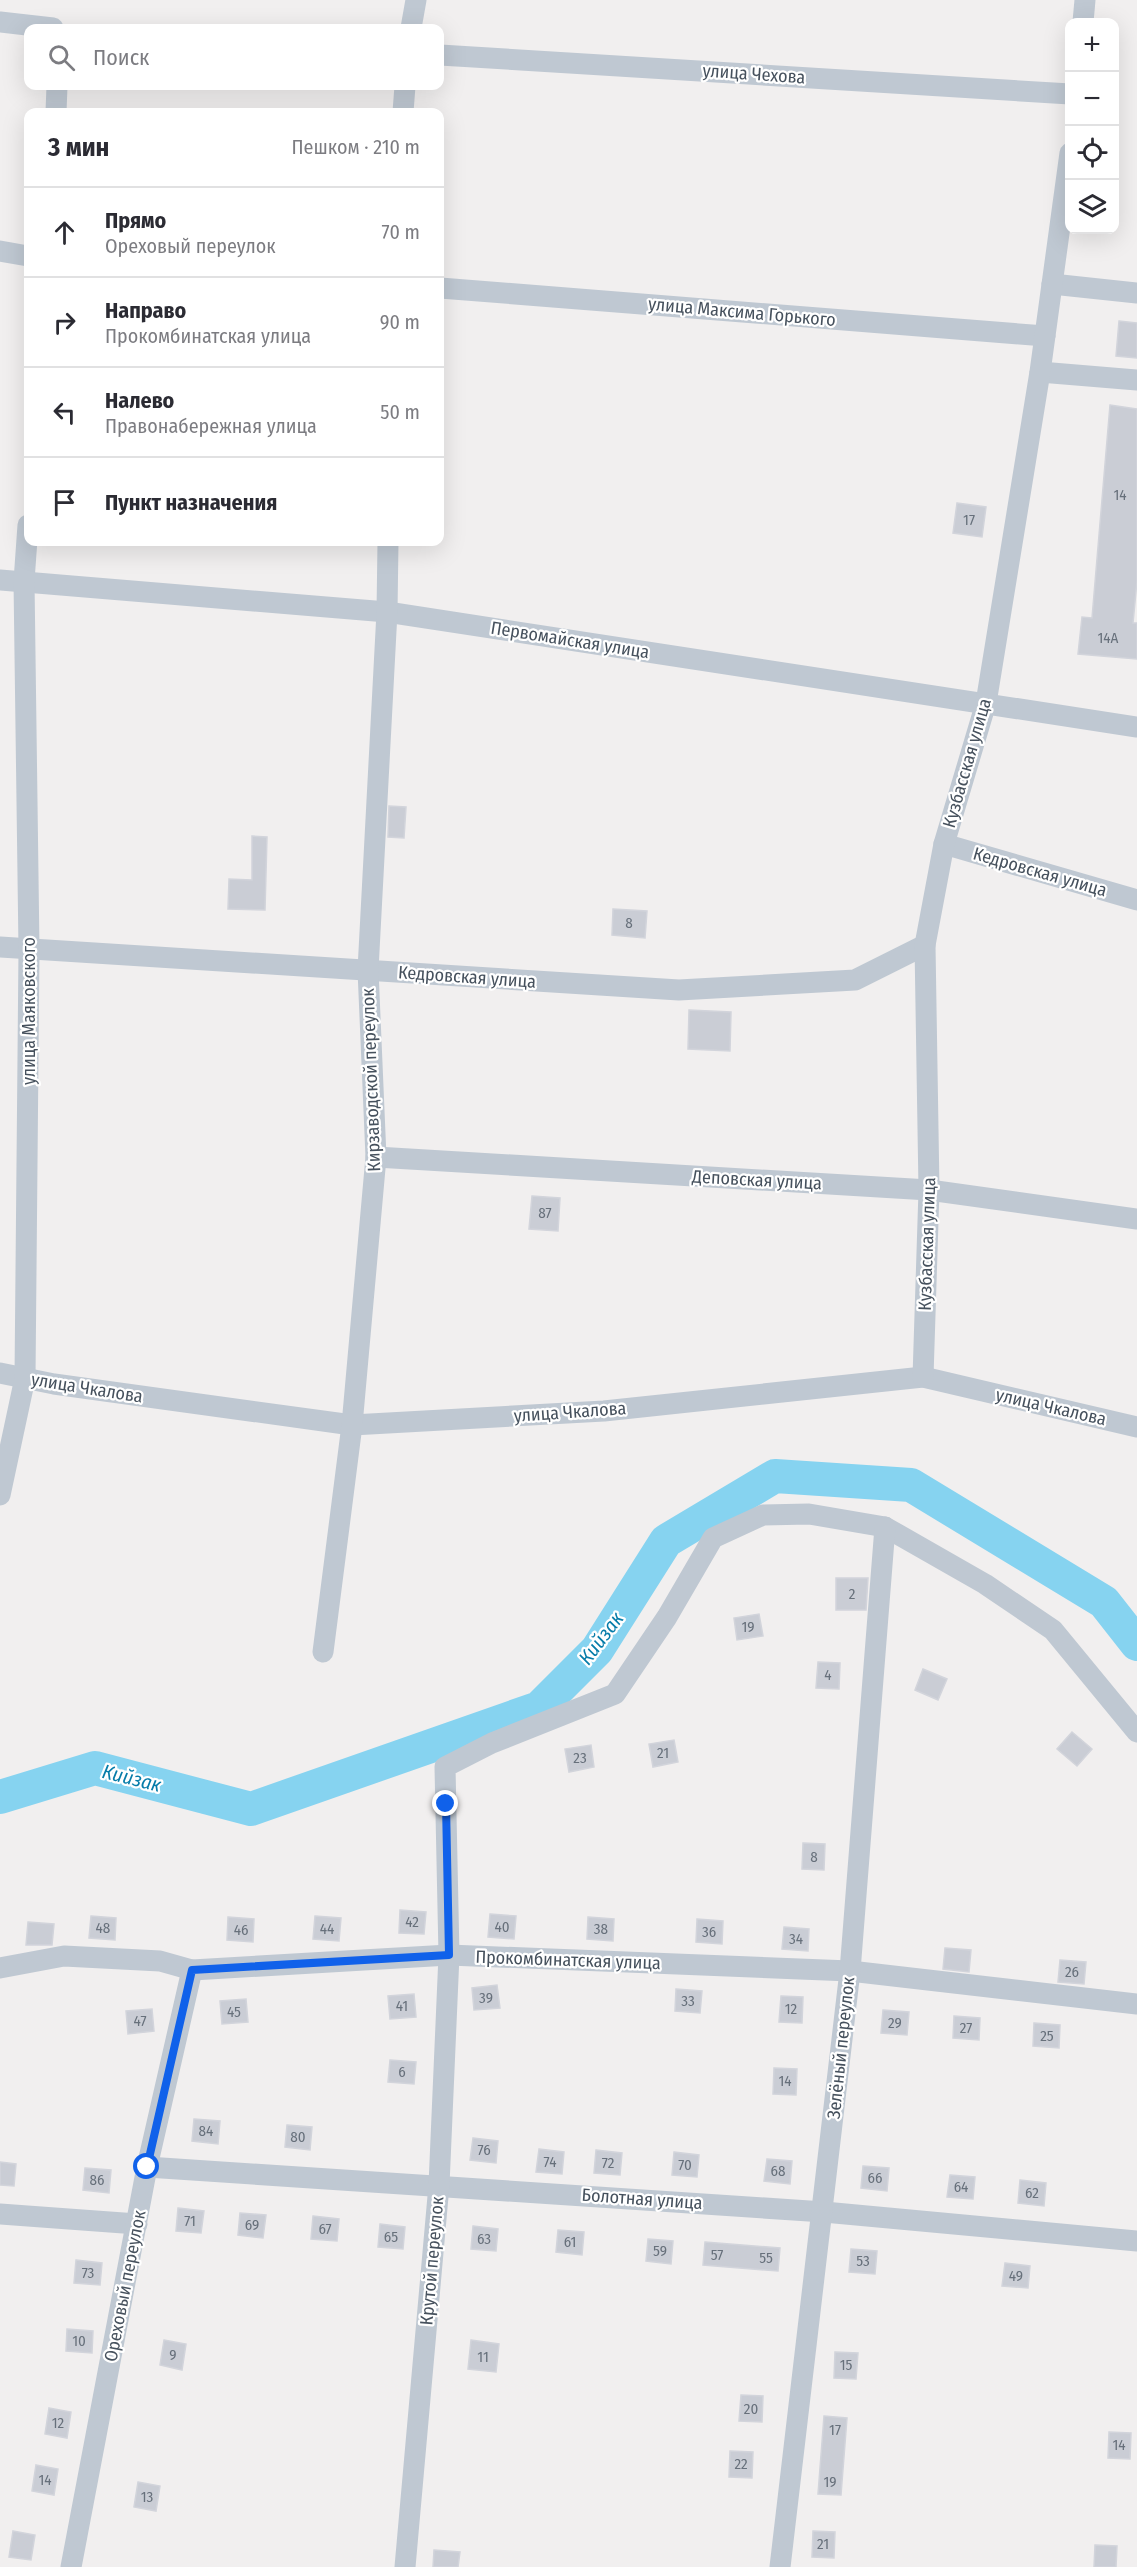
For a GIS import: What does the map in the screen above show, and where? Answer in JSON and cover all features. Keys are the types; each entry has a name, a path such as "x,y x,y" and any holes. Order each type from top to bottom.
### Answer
{"street":[{"path":"412,24 416,0"},
{"path":"1084,18 1086,0"},
{"path":"0,22 24,25"},
{"name":"улица Чехова","path":"444,55 1065,94"},
{"path":"56,108 57,90"},
{"path":"403,108 405,90"},
{"name":"Кузбасская улица","path":"923,1377 929,1190 926,945 944,844 986,703 1040,372 1066,180"},
{"path":"0,251 24,255"},
{"path":"1052,284 1137,293"},
{"name":"улица Максима Горького","path":"444,288 1045,336"},
{"path":"1040,372 1137,380"},
{"name":"улица Маяковского","path":"0,1495 25,1378 30,949 24,581 26,546"},
{"name":"Кирзаводской переулок","path":"323,1652 351,1425 376,1157 368,970 387,612 388,546"},
{"name":"Первомайская улица","path":"0,580 387,612 1137,727"},
{"name":"Кедровская улица","path":"944,844 1137,900"},
{"name":"Кедровская улица","path":"0,947 678,990 855,980 926,945"},
{"name":"Деповская улица","path":"376,1157 929,1190 1137,1219"},
{"name":"улица Чкалова","path":"0,1373 65,1386 351,1425 604,1411 923,1377 1137,1427"},
{"name":"Крутой переулок","path":"405,2567 439,2185 449,1955 445,1767 492,1743 615,1694 667,1617 713,1538 763,1515 809,1514 885,1527"},
{"path":"885,1527 986,1584 1053,1630 1137,1732"},
{"name":"Зелёный переулок","path":"780,2567 824,2211 850,1971 885,1527"},
{"name":"Прокомбинатская улица","path":"0,1968 64,1956 160,1961 192,1970 449,1955 850,1971 1137,2004"},
{"name":"Ореховый переулок","path":"71,2567 147,2167 192,1970"},
{"name":"Болотная улица","path":"147,2167 824,2211 1137,2241"},
{"path":"0,2214 136,2224"}],"building":[{"path":"1119,321 1137,323 1137,358 1116,356"},
{"path":"1110,405 1137,409 1137,581 1133,623 1137,623 1137,659 1078,654 1082,617 1092,618"},
{"path":"957,503 986,507 982,537 953,533"},
{"path":"389,806 406,807 404,838 388,837"},
{"path":"252,836 267,837 265,910 228,909 229,879 252,880"},
{"path":"613,909 647,911 645,938 612,935"},
{"path":"689,1010 731,1012 730,1051 688,1049"},
{"path":"532,1196 560,1198 558,1231 529,1229"},
{"path":"836,1578 868,1578 866,1610 836,1610"},
{"path":"759,1614 763,1636 737,1640 734,1618"},
{"path":"818,1662 840,1663 839,1689 816,1688"},
{"path":"923,1669 947,1679 938,1700 915,1690"},
{"path":"1072,1732 1092,1749 1077,1766 1057,1749"},
{"path":"674,1740 678,1762 653,1767 649,1744"},
{"path":"591,1745 594,1767 569,1772 565,1749"},
{"path":"803,1843 825,1844 824,1870 802,1869"},
{"path":"400,1910 426,1912 424,1934 399,1933"},
{"path":"490,1914 516,1916 514,1939 488,1937"},
{"path":"91,1916 116,1918 115,1940 89,1938"},
{"path":"315,1916 341,1918 339,1941 313,1939"},
{"path":"228,1917 254,1919 253,1942 227,1940"},
{"path":"588,1917 614,1919 613,1941 587,1939"},
{"path":"697,1919 723,1921 722,1944 696,1942"},
{"path":"28,1922 54,1924 52,1945 26,1945"},
{"path":"784,1927 809,1929 808,1951 782,1949"},
{"path":"945,1948 971,1950 969,1972 943,1969"},
{"path":"1060,1960 1086,1962 1084,1984 1058,1982"},
{"path":"497,1985 500,2008 474,2010 472,1988"},
{"path":"676,1989 702,1991 700,2013 675,2011"},
{"path":"414,1994 416,2017 390,2019 388,1996"},
{"path":"781,1996 803,1997 802,2023 779,2022"},
{"path":"246,1999 248,2022 222,2024 220,2001"},
{"path":"152,2009 154,2031 128,2034 126,2011"},
{"path":"883,2010 909,2012 907,2035 881,2033"},
{"path":"954,2016 980,2018 979,2040 953,2038"},
{"path":"1034,2023 1060,2025 1059,2048 1033,2046"},
{"path":"390,2060 416,2062 414,2084 388,2082"},
{"path":"774,2068 797,2069 796,2095 773,2094"},
{"path":"194,2119 220,2121 218,2144 192,2141"},
{"path":"287,2125 312,2127 310,2150 285,2147"},
{"path":"473,2138 498,2141 496,2163 470,2160"},
{"path":"539,2149 564,2152 562,2174 536,2172"},
{"path":"596,2150 622,2153 620,2175 594,2173"},
{"path":"674,2152 699,2155 697,2177 672,2175"},
{"path":"767,2159 792,2161 790,2184 764,2181"},
{"path":"0,2162 16,2164 14,2186 0,2185"},
{"path":"863,2166 889,2168 887,2191 861,2188"},
{"path":"85,2168 111,2170 109,2193 83,2190"},
{"path":"950,2175 975,2177 973,2199 947,2197"},
{"path":"1020,2180 1046,2183 1044,2206 1018,2203"},
{"path":"178,2208 204,2211 201,2233 176,2231"},
{"path":"240,2213 266,2215 263,2238 238,2235"},
{"path":"313,2216 339,2219 337,2241 311,2239"},
{"path":"380,2224 405,2227 403,2249 378,2247"},
{"path":"473,2226 498,2229 496,2251 471,2249"},
{"path":"558,2230 584,2232 582,2255 556,2252"},
{"path":"648,2239 673,2241 671,2264 646,2261"},
{"path":"705,2242 780,2248 778,2271 703,2265"},
{"path":"851,2249 877,2251 875,2274 849,2272"},
{"path":"76,2260 102,2263 100,2285 74,2283"},
{"path":"1005,2263 1030,2266 1028,2288 1002,2286"},
{"path":"67,2329 93,2331 92,2353 66,2351"},
{"path":"164,2340 186,2344 182,2370 160,2365"},
{"path":"471,2340 499,2344 496,2372 468,2369"},
{"path":"835,2352 858,2353 856,2379 834,2378"},
{"path":"741,2395 763,2396 762,2422 739,2421"},
{"path":"49,2408 71,2412 67,2438 45,2434"},
{"path":"824,2416 847,2418 841,2495 818,2494"},
{"path":"1109,2432 1131,2433 1130,2459 1108,2458"},
{"path":"730,2451 753,2452 752,2478 729,2477"},
{"path":"36,2465 58,2469 54,2495 32,2491"},
{"path":"138,2482 160,2486 156,2511 134,2507"},
{"path":"13,2531 35,2535 31,2560 9,2557"},
{"path":"813,2531 835,2532 834,2558 812,2557"},
{"path":"1095,2545 1117,2546 1116,2567 1094,2567"},
{"path":"434,2550 460,2552 458,2567 433,2567"}],"waterway":[{"name":"Кийзак","path":"0,1797 95,1768 251,1809 539,1708 597,1650 666,1541 775,1476 911,1485 1104,1602 1137,1644"}],"route":[{"path":"147,2167 192,1970 449,1955 446,1804"}]}
